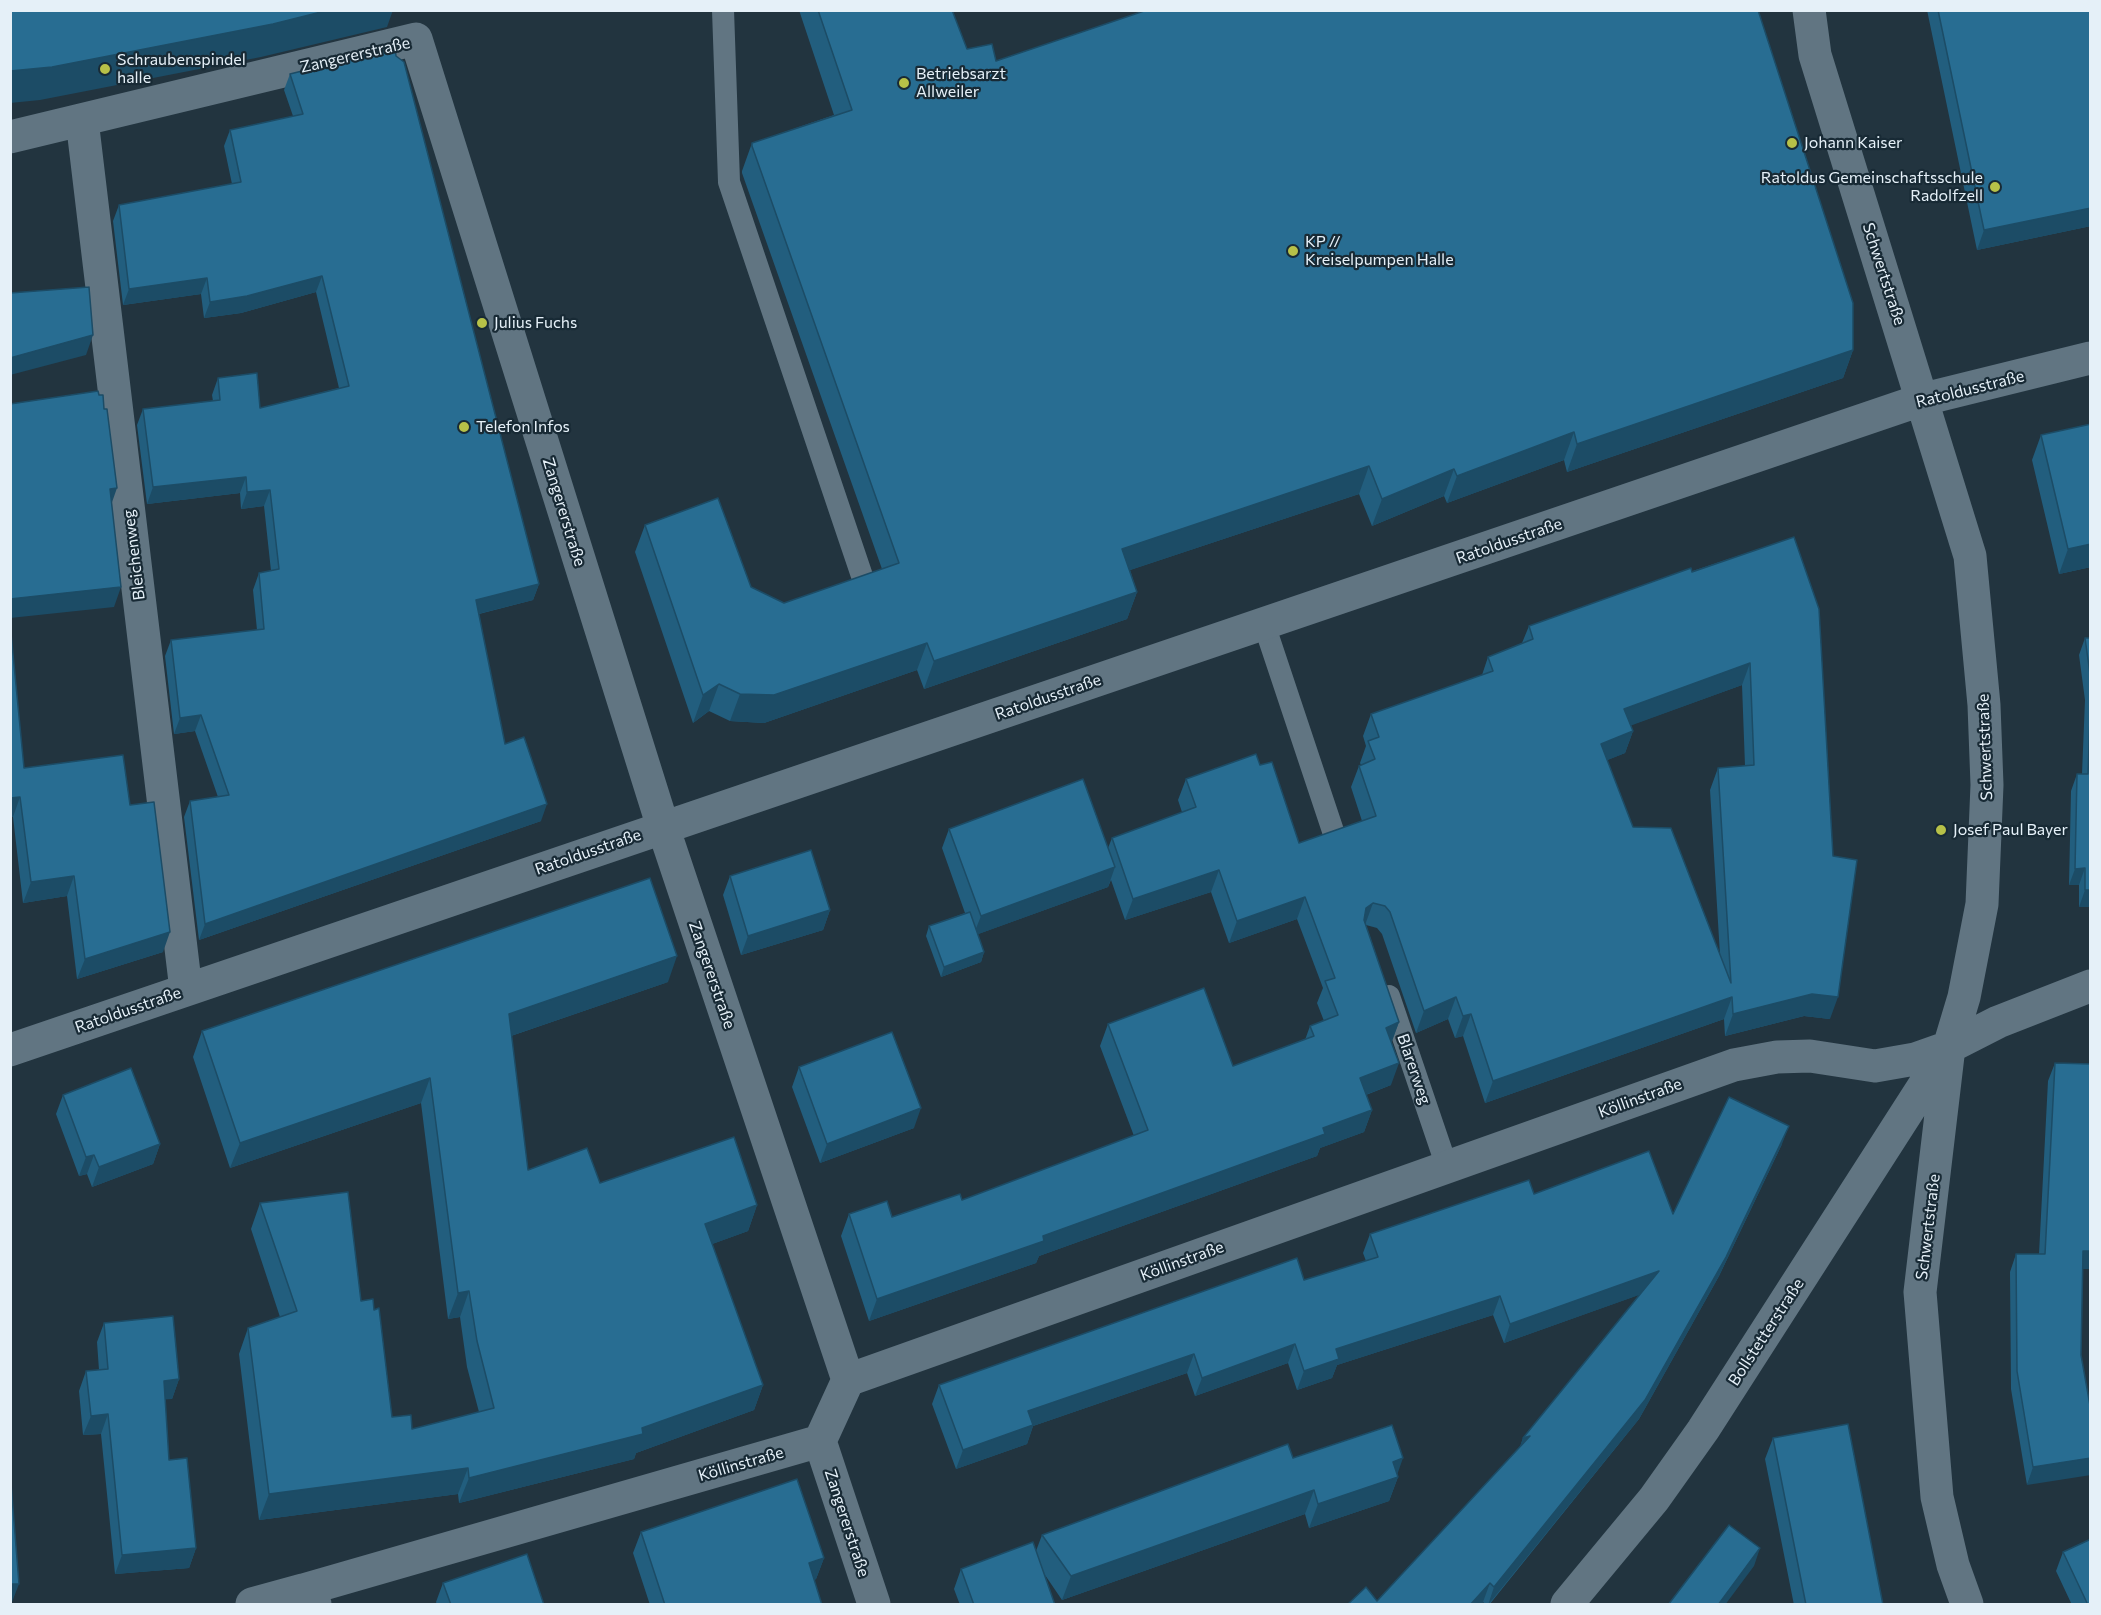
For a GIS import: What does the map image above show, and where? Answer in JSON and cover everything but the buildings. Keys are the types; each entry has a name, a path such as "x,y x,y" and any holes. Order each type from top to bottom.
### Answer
{"street":[{"name":"Schwertstraße","path":"1809,10 1815,55 1924,399 1970,556 1985,717 1987,803 1982,904 1964,998 1949,1047 1920,1292 1937,1497 1953,1565 1967,1605"},
{"name":"Zangererstraße","path":"10,136 416,39 663,827 848,1380"},
{"name":"Bleichenweg","path":"82,120 186,990"},
{"name":"Ratoldusstraße","path":"10,1050 1924,399 2091,358"},
{"name":"Köllinstraße","path":"848,1380 1734,1065 1777,1057 1810,1056 1875,1066 1915,1059 1949,1047 1998,1022 2091,986"},
{"name":"Bollstetterstraße","path":"1567,1605 1654,1499 1703,1430 1949,1047"},
{"path":"820,1441 848,1380"},
{"name":"Zangererstraße","path":"820,1441 874,1605"},
{"name":"Köllinstraße","path":"252,1605 309,1597 820,1441"}],"lane":[{"path":"723,10 729,182 862,576"},
{"path":"1263,624 1333,831"},
{"name":"Blarerweg","path":"1380,970 1447,1167"}],"place":[{"name":"Schraubenspindel halle","path":"105,69"},
{"name":"Betriebsarzt Allweiler","path":"904,83"},
{"name":"Johann Kaiser","path":"1792,143"},
{"name":"Ratoldus Gemeinschaftsschule Radolfzell","path":"1995,187"},
{"name":"KP // Kreiselpumpen Halle","path":"1293,251"},
{"name":"Julius Fuchs","path":"482,323"},
{"name":"Telefon Infos","path":"464,427"},
{"name":"Josef Paul Bayer","path":"1941,830"}]}
